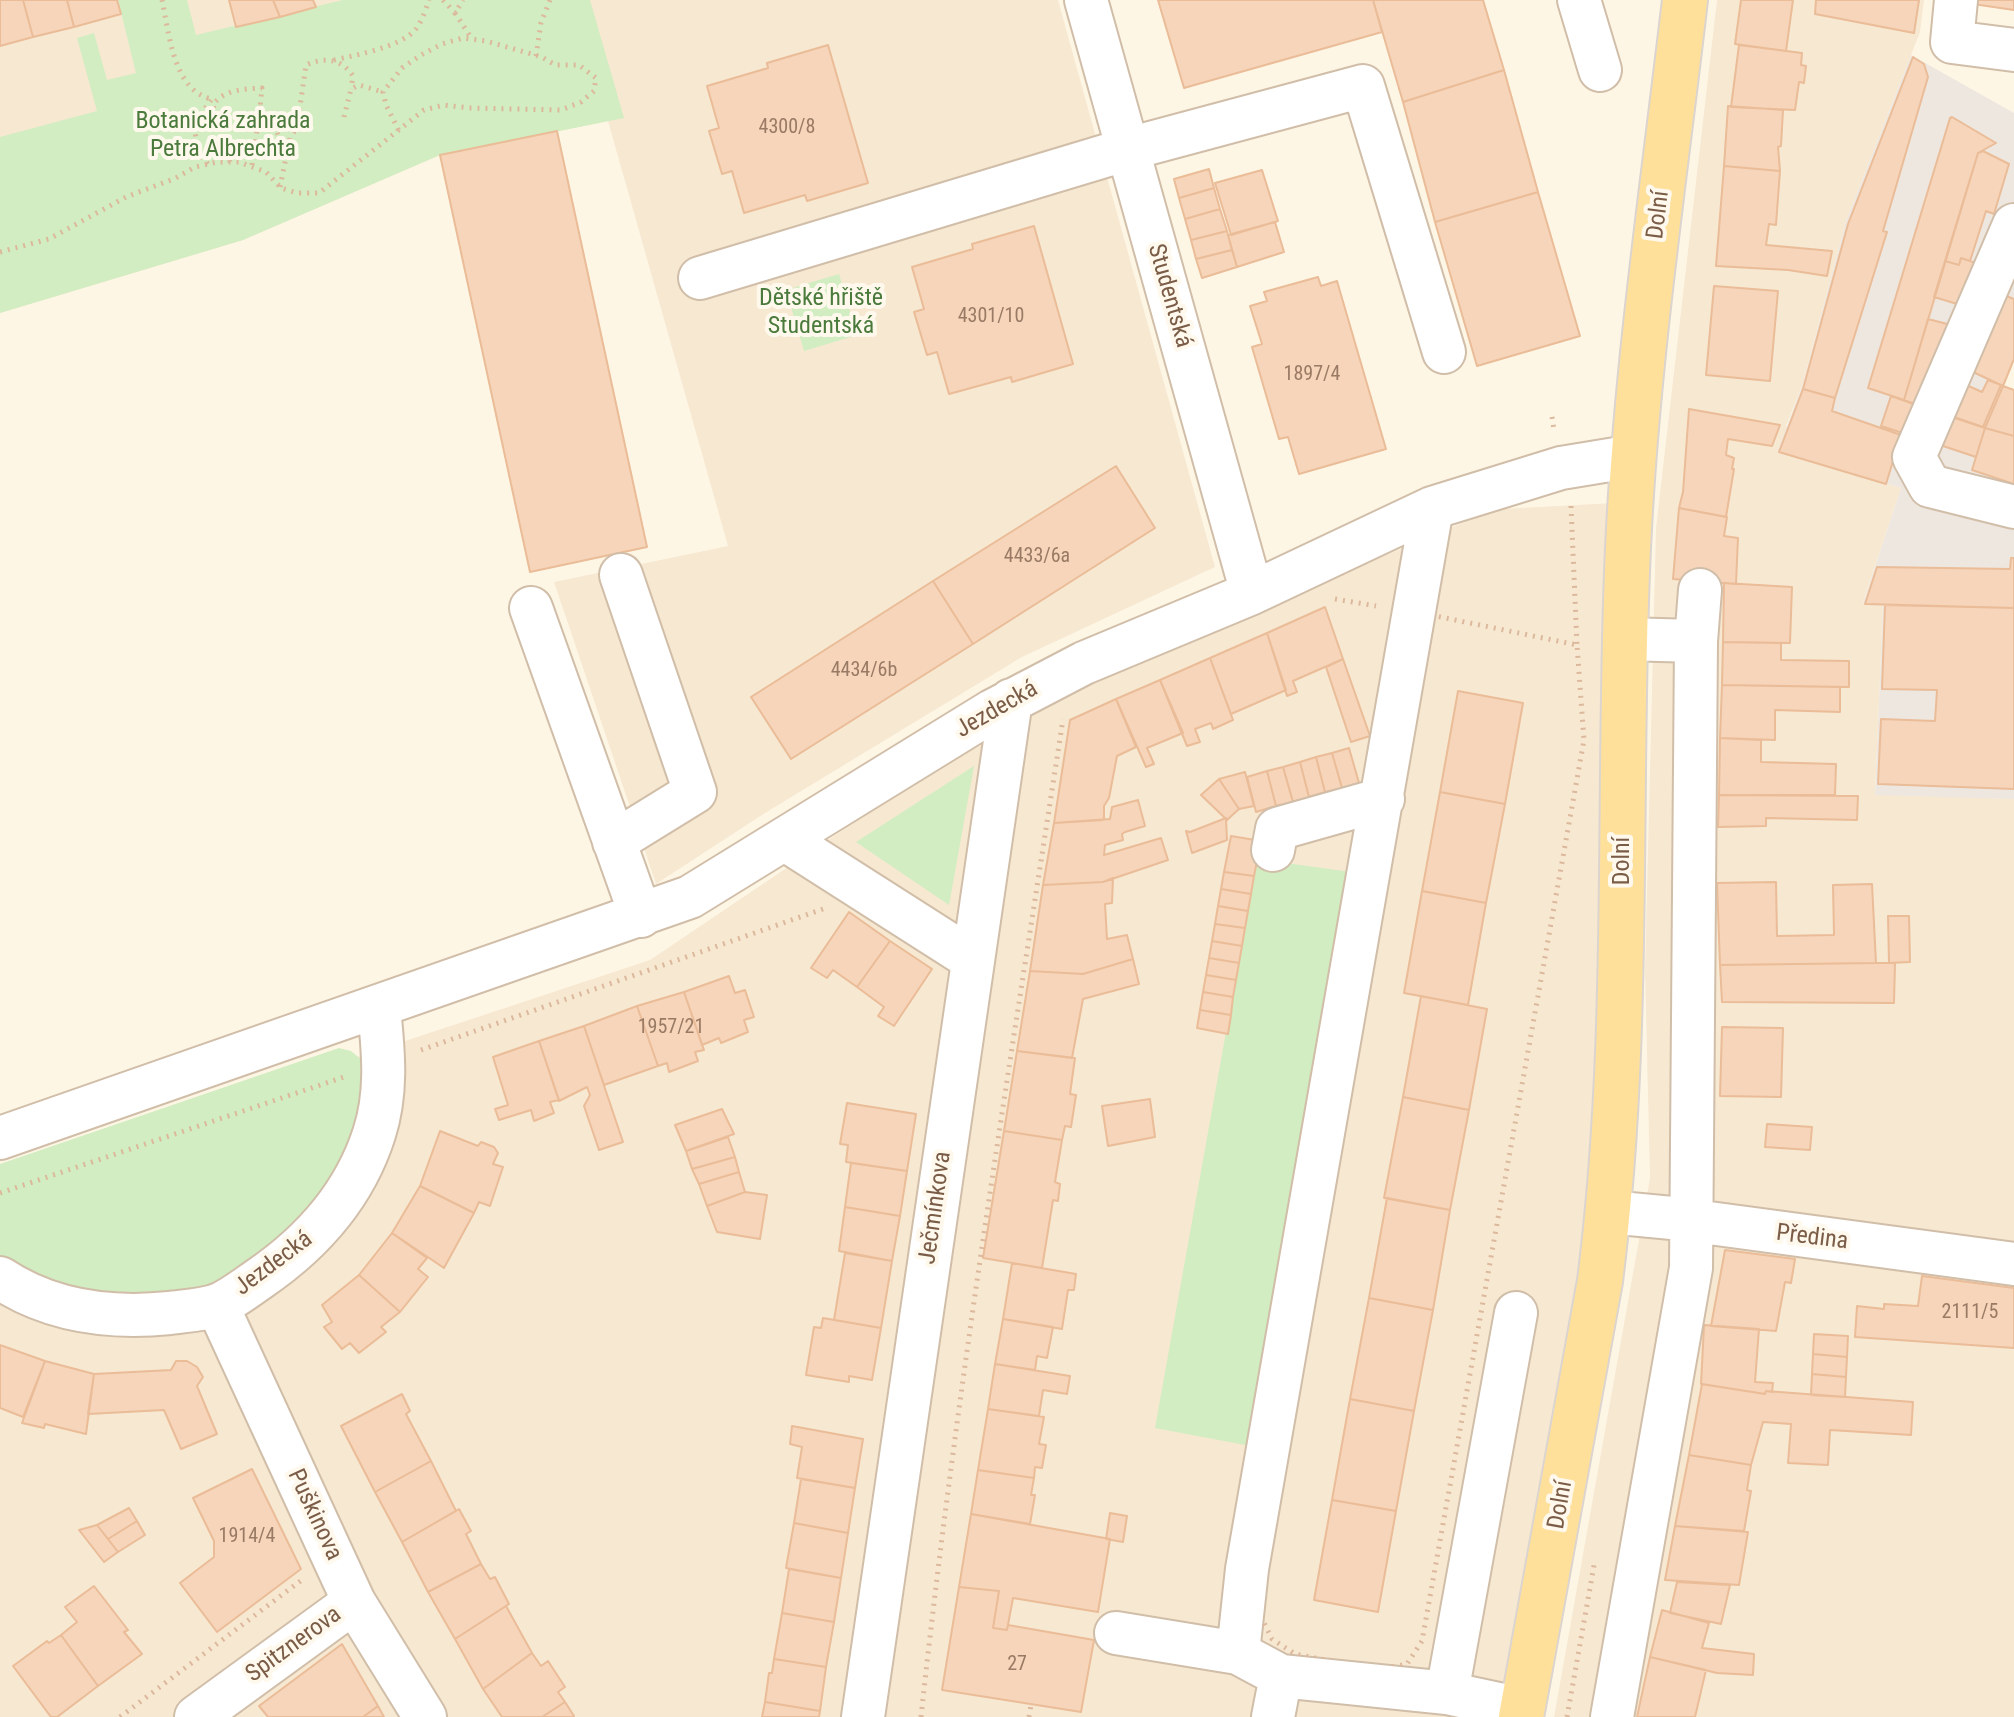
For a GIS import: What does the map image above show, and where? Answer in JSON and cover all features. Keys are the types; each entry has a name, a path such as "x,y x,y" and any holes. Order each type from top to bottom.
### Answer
{"main road":[{"name":"Dolní","path":"1521,1713 1595,1312 1609,1212 1615,1144 1622,957 1662,640 1634,456 1646,325 1685,0"}],"street":[{"name":"Studentská","path":"1086,0 1252,593"},
{"path":"1579,0 1600,70"},
{"path":"1956,0 1952,42 2014,50"},
{"path":"700,278 1128,149 1363,86 1444,352"},
{"path":"2014,225 1914,457 1930,486 2014,507"},
{"name":"Jezdecká","path":"0,1138 690,897 1011,700 1084,663 1252,593 1432,508 1566,488 1634,456"},
{"path":"1238,1653 1247,1569 1383,799 1427,610 1432,508"},
{"path":"614,842 695,792 621,575"},
{"path":"1612,1717 1691,1268 1662,640 1700,590"},
{"path":"531,608 641,916"},
{"name":"Ječmínkova","path":"863,1717 1011,700"},
{"path":"1273,850 1277,829 1383,799"},
{"path":"784,839 972,959"},
{"name":"Jezdecká","path":"0,1278 47,1301 82,1312 115,1316 186,1311 217,1305 271,1271 316,1233 334,1213 363,1162 375,1131 385,1064 379,1007"},
{"name":"Předina","path":"1609,1212 2014,1264"},
{"name":"Puškinova","path":"217,1305 344,1609 425,1717"},
{"path":"1447,1693 1516,1313"},
{"name":"Spitznerova","path":"196,1717 344,1609"},
{"path":"1116,1633 1238,1653 1281,1676 1447,1693 1521,1713"},
{"path":"1273,1717 1281,1676"}],"path":[{"path":"162,0 180,71 196,92 212,102 230,162"},
{"path":"280,187 289,144 297,127 306,65 373,50 415,30 429,0"},
{"path":"443,0 473,39"},
{"path":"455,13 463,0"},
{"path":"536,56 548,1"},
{"path":"0,252 49,239 126,197 208,164 230,162 252,165 266,172 280,187 297,193 319,193 424,110 444,105 561,110 581,102 594,91 596,78 579,65 555,65 536,56 463,38 421,55 402,68 383,92"},
{"path":"333,60 347,67 353,76 344,117"},
{"path":"351,89 359,85 383,92"},
{"path":"208,164 198,154 194,124 218,97 237,90 262,88 252,165"},
{"path":"383,92 399,131"},
{"path":"260,108 274,125 280,140 289,144"},
{"path":"1427,610 1257,1602 1272,1639 1295,1654 1388,1669 1407,1664 1422,1641 1584,740 1566,488 1552,417"},
{"path":"1556,509 1566,488"},
{"path":"1330,598 1427,610 1577,645"},
{"path":"921,1717 974,1291 1064,717"},
{"path":"0,1193 385,1064 829,907"},
{"path":"120,1717 310,1574 344,1609"},
{"path":"1029,1717 1031,1705"}],"shaded area":[{"path":"0,0 1058,0 1215,567 1022,657 765,813 656,884 554,582 728,546 608,121 440,155 243,240 0,313"},
{"path":"1717,0 1924,0 1920,32 1846,221 1803,383 1786,426 1819,463 1901,488 1863,602 1883,604 1875,794 2014,799 2014,1717 1554,1717 1650,1178 1645,970 1656,528"},
{"path":"1911,55 2014,113 2014,351 1984,425 2014,435 2014,799 1875,795 1883,604 1863,603 1901,488 1778,450 1803,383 1846,221"},
{"path":"1614,503 1591,1204 1499,1717 0,1717 0,1175 650,960 1003,722 1444,530 1501,509"}],"green space":[{"name":"Botanická zahrada Petra Albrechta","path":"118,0 187,0 196,35 343,0 590,0 624,118 440,155 243,240 0,313 0,137 97,111 77,38 94,33 107,80 136,73"},
{"name":"Dětské hřiště Studentská","path":"839,274 857,335 804,351 786,290"},
{"path":"974,766 949,905 856,842"},
{"path":"1257,859 1358,873 1256,1447 1155,1428"},
{"path":"339,1048 351,1051 363,1061 363,1101 348,1158 289,1236 235,1273 171,1294 94,1295 47,1282 0,1256 0,1164"}],"building":[{"path":"0,0 23,0 33,37 0,46"},
{"path":"23,0 67,0 74,27 33,37"},
{"path":"67,0 117,0 121,14 74,27"},
{"path":"229,0 273,0 280,17 236,27"},
{"path":"273,0 313,0 316,7 280,17"},
{"path":"1158,0 1373,0 1382,32 1184,88"},
{"path":"1373,0 1483,0 1504,70 1403,102"},
{"path":"1741,0 1793,0 1786,51 1735,44"},
{"path":"1816,0 1919,0 1914,33 1815,14"},
{"path":"1974,0 2014,0 2014,10 1973,4"},
{"path":"828,45 868,183 807,201 805,195 744,213 732,171 722,174 709,131 719,128 707,86 768,68 767,63"},
{"path":"1739,45 1802,53 1801,65 1806,66 1804,83 1799,82 1795,110 1731,107"},
{"path":"1913,57 1924,64 1928,77 1883,231 1887,232 1835,398 1803,389 1848,224"},
{"path":"1504,70 1538,192 1435,222 1403,102"},
{"path":"1728,106 1783,110 1781,146 1778,147 1780,171 1724,166"},
{"path":"1952,117 1996,143 1978,153 1904,400 1868,388"},
{"path":"557,131 647,547 530,572 440,155"},
{"path":"1983,151 2009,164 1994,214 1986,211 1970,261 1961,258 1959,265 1945,261 1978,153"},
{"path":"1724,166 1780,171 1776,225 1769,224 1766,245 1832,251 1827,276 1788,270 1716,266"},
{"path":"1209,169 1214,188 1179,198 1174,179"},
{"path":"1262,170 1278,221 1231,235 1215,183"},
{"path":"1214,188 1220,209 1185,219 1179,198"},
{"path":"1538,192 1580,336 1477,366 1435,222"},
{"path":"1220,209 1227,231 1191,240 1185,219"},
{"path":"1275,222 1284,252 1237,267 1228,235"},
{"path":"1034,226 1073,364 1012,382 1011,377 949,394 937,352 927,355 914,312 924,309 912,267 973,249 972,244"},
{"path":"1227,231 1232,250 1196,259 1191,240"},
{"path":"1232,250 1237,267 1202,278 1196,259"},
{"path":"1961,258 1982,265 1967,307 1934,297 1945,261 1959,265"},
{"path":"1318,277 1321,286 1337,281 1386,449 1299,474 1288,437 1279,439 1252,347 1262,344 1250,306 1267,301 1264,292"},
{"path":"1714,286 1778,291 1770,381 1706,375"},
{"path":"2004,295 2014,299 2014,359 2003,386 1973,372"},
{"path":"1928,319 1951,325 1925,408 1904,400"},
{"path":"1988,380 2001,385 1983,427 1948,415 1962,383 1982,392"},
{"path":"2003,386 2014,390 2014,436 1985,428"},
{"path":"1803,389 1835,398 1832,411 1901,435 1886,484 1779,452"},
{"path":"1891,396 1925,408 1915,437 1881,426"},
{"path":"1689,409 1780,425 1772,446 1728,439 1726,455 1734,458 1734,469 1726,517 1679,508"},
{"path":"1943,414 1985,428 1976,457 1934,443"},
{"path":"1985,428 2014,436 2014,484 1972,470"},
{"path":"1116,466 1155,528 973,644 933,581"},
{"path":"1679,508 1727,517 1724,536 1738,538 1736,584 1673,579"},
{"path":"2011,558 2014,558 2014,608 1865,604 1877,567 2010,569"},
{"path":"933,581 973,644 791,759 751,697"},
{"path":"1724,583 1792,587 1790,643 1723,642"},
{"path":"1885,605 2014,608 2014,789 1878,784 1881,719 1935,721 1937,690 1882,689"},
{"path":"1325,607 1343,659 1293,681 1297,692 1287,696 1267,633"},
{"path":"1267,633 1286,690 1231,714 1210,658"},
{"path":"1723,642 1781,643 1781,660 1849,661 1849,687 1722,685"},
{"path":"1210,658 1233,720 1213,729 1211,723 1195,729 1200,742 1187,746 1160,680"},
{"path":"1343,659 1370,736 1351,742 1326,667"},
{"path":"1160,680 1183,733 1147,748 1154,764 1146,767 1116,699"},
{"path":"1722,685 1840,687 1840,712 1775,710 1775,740 1720,738"},
{"path":"1458,691 1523,703 1505,804 1440,792"},
{"path":"1116,699 1136,747 1117,756 1109,798 1104,806 1104,820 1054,823 1070,720"},
{"path":"1720,738 1761,740 1761,762 1836,764 1835,795 1719,795"},
{"path":"1349,748 1359,783 1342,788 1332,753"},
{"path":"1332,753 1342,788 1325,792 1316,757"},
{"path":"1316,757 1325,792 1309,797 1300,762"},
{"path":"1300,762 1309,797 1293,802 1283,767"},
{"path":"1283,767 1293,802 1276,806 1267,771"},
{"path":"1267,771 1276,806 1256,812 1247,777"},
{"path":"1245,772 1254,806 1239,809 1219,779"},
{"path":"1219,779 1239,809 1227,820 1201,795"},
{"path":"1440,792 1505,804 1486,903 1422,891"},
{"path":"1719,795 1858,796 1857,820 1766,818 1766,826 1718,827"},
{"path":"1138,800 1145,826 1125,832 1122,834 1123,840 1105,845 1104,855 1161,838 1168,860 1103,882 1043,885 1054,823 1110,819 1112,807"},
{"path":"1226,818 1227,840 1192,853 1186,831"},
{"path":"1231,836 1261,841 1254,876 1224,872"},
{"path":"1224,872 1254,876 1251,894 1221,889"},
{"path":"1113,878 1112,903 1105,904 1107,939 1127,935 1133,959 1083,974 1030,971 1043,885 1103,882"},
{"path":"1776,882 1777,936 1834,935 1833,885 1872,884 1876,963 1720,965 1717,883"},
{"path":"1221,889 1251,894 1248,911 1218,906"},
{"path":"1422,891 1486,903 1468,1005 1404,993"},
{"path":"1218,906 1248,911 1245,928 1215,924"},
{"path":"849,912 890,941 857,987 833,970 827,978 811,968"},
{"path":"1888,916 1909,916 1910,962 1889,963"},
{"path":"1215,924 1245,928 1242,946 1212,941"},
{"path":"890,941 932,969 894,1026 878,1016 884,1007 857,987"},
{"path":"1212,941 1242,946 1239,963 1209,958"},
{"path":"1209,958 1239,963 1236,980 1206,975"},
{"path":"1133,959 1139,984 1083,999 1072,1058 1017,1051 1030,971 1083,974"},
{"path":"1895,963 1894,1003 1722,1002 1720,965"},
{"path":"1206,975 1236,980 1233,997 1203,992"},
{"path":"729,976 735,993 745,990 754,1017 744,1020 748,1032 721,1043 719,1038 702,1045 684,992"},
{"path":"684,992 704,1050 695,1052 698,1061 669,1072 667,1063 658,1066 637,1006"},
{"path":"1203,992 1233,997 1231,1015 1200,1010"},
{"path":"1421,996 1487,1009 1469,1110 1403,1097"},
{"path":"637,1006 658,1066 604,1085 584,1026"},
{"path":"1200,1010 1231,1015 1228,1034 1197,1028"},
{"path":"584,1026 623,1142 599,1150 584,1106 590,1095 587,1087 559,1101 539,1041"},
{"path":"1722,1027 1783,1028 1781,1097 1720,1096"},
{"path":"539,1041 559,1100 550,1102 554,1113 534,1121 531,1110 499,1120 495,1109 508,1105 493,1057"},
{"path":"1017,1051 1075,1058 1070,1094 1076,1095 1071,1127 1065,1126 1062,1140 1004,1131"},
{"path":"1403,1097 1469,1110 1450,1210 1384,1198"},
{"path":"1150,1099 1155,1137 1108,1146 1102,1106"},
{"path":"847,1103 916,1114 907,1171 846,1162 848,1145 840,1144"},
{"path":"722,1109 734,1134 686,1151 675,1125"},
{"path":"1767,1124 1812,1127 1810,1150 1765,1147"},
{"path":"440,1131 478,1146 481,1142 494,1147 498,1153 493,1164 503,1167 490,1206 479,1202 474,1213 420,1186"},
{"path":"1004,1131 1062,1140 1055,1182 1060,1184 1058,1201 1053,1200 1042,1268 983,1258"},
{"path":"728,1137 735,1157 692,1169 686,1151"},
{"path":"735,1157 739,1172 699,1184 692,1169"},
{"path":"851,1163 907,1171 900,1216 845,1207"},
{"path":"739,1172 745,1192 707,1206 699,1184"},
{"path":"420,1186 474,1213 444,1268 392,1233"},
{"path":"745,1192 767,1195 760,1239 717,1232 707,1206"},
{"path":"1387,1198 1450,1210 1433,1310 1369,1298"},
{"path":"845,1207 900,1216 892,1261 839,1251"},
{"path":"392,1233 427,1258 418,1269 428,1277 400,1312 359,1275"},
{"path":"1725,1250 1795,1259 1791,1283 1785,1282 1776,1331 1711,1326"},
{"path":"845,1253 892,1261 881,1328 834,1320"},
{"path":"1012,1263 1076,1274 1074,1290 1068,1290 1062,1329 1003,1319"},
{"path":"359,1275 400,1312 381,1327 386,1332 359,1353 350,1343 342,1349 324,1327 332,1322 322,1305"},
{"path":"1922,1276 2014,1288 2014,1348 1855,1337 1857,1306 1884,1309 1884,1304 1918,1306"},
{"path":"1369,1298 1433,1310 1414,1411 1350,1399"},
{"path":"823,1318 881,1328 872,1380 849,1376 849,1382 806,1375 814,1327 821,1328"},
{"path":"1003,1319 1053,1327 1047,1358 1037,1356 1035,1370 995,1364"},
{"path":"1704,1325 1759,1329 1755,1382 1773,1383 1772,1392 1766,1391 1765,1394 1701,1384"},
{"path":"1814,1334 1848,1336 1847,1357 1813,1354"},
{"path":"0,1345 45,1361 23,1417 0,1408"},
{"path":"1813,1354 1847,1357 1846,1377 1812,1374"},
{"path":"45,1361 94,1374 86,1434 45,1424 44,1428 22,1423"},
{"path":"176,1361 187,1361 197,1367 203,1377 197,1386 217,1434 181,1449 164,1410 88,1414 94,1374 171,1370"},
{"path":"995,1364 1070,1376 1067,1394 1043,1390 1039,1416 988,1409"},
{"path":"1812,1374 1846,1377 1845,1397 1811,1395"},
{"path":"1702,1384 1765,1394 1766,1391 1913,1402 1911,1435 1830,1430 1828,1465 1788,1463 1791,1424 1763,1422 1751,1465 1689,1455"},
{"path":"402,1394 410,1411 406,1414 431,1461 375,1492 341,1426"},
{"path":"1350,1399 1414,1411 1396,1511 1332,1500"},
{"path":"988,1409 1044,1417 1039,1444 1046,1445 1042,1468 1035,1467 1034,1478 978,1470"},
{"path":"792,1426 863,1439 855,1488 797,1478 802,1447 790,1444"},
{"path":"1689,1455 1751,1465 1747,1490 1751,1491 1744,1531 1675,1526"},
{"path":"431,1461 456,1511 402,1542 375,1492"},
{"path":"252,1469 301,1569 217,1632 180,1583 214,1557 214,1541 193,1498"},
{"path":"978,1470 1034,1478 1031,1495 1035,1495 1030,1524 971,1514"},
{"path":"801,1479 855,1488 848,1533 794,1523"},
{"path":"1332,1500 1396,1511 1378,1612 1314,1600"},
{"path":"129,1508 137,1521 108,1539 97,1525"},
{"path":"459,1509 471,1531 466,1534 481,1564 428,1592 402,1542"},
{"path":"1110,1513 1127,1516 1123,1542 1106,1539"},
{"path":"971,1514 1110,1539 1098,1612 1013,1598 1007,1630 993,1628 999,1591 959,1587"},
{"path":"137,1521 145,1535 118,1552 108,1539"},
{"path":"794,1523 848,1533 841,1578 786,1568"},
{"path":"97,1525 118,1552 104,1562 79,1530"},
{"path":"1675,1526 1748,1532 1739,1585 1665,1580"},
{"path":"481,1564 490,1579 495,1577 509,1604 455,1639 428,1592"},
{"path":"789,1569 841,1578 834,1622 782,1613"},
{"path":"1677,1582 1730,1585 1721,1624 1670,1613"},
{"path":"94,1586 128,1630 124,1632 142,1654 98,1686 61,1635 77,1622 65,1607"},
{"path":"959,1587 999,1591 993,1628 1007,1630 1008,1625 1094,1640 1081,1712 942,1690"},
{"path":"506,1606 532,1653 483,1689 455,1639"},
{"path":"1662,1610 1709,1623 1702,1648 1754,1654 1753,1675 1717,1673 1650,1657"},
{"path":"782,1613 834,1622 826,1667 774,1659"},
{"path":"61,1635 98,1686 57,1717 51,1717 13,1666 47,1641 49,1643"},
{"path":"342,1644 378,1706 363,1717 268,1717 259,1706"},
{"path":"532,1653 541,1666 548,1661 565,1687 558,1692 565,1702 542,1717 502,1717 483,1689"},
{"path":"1650,1657 1706,1670 1695,1717 1637,1717"},
{"path":"774,1659 826,1667 820,1711 765,1702"},
{"path":"565,1702 574,1716 542,1717"},
{"path":"765,1702 820,1711 819,1717 762,1717"},
{"path":"378,1706 384,1717 363,1717"}]}
